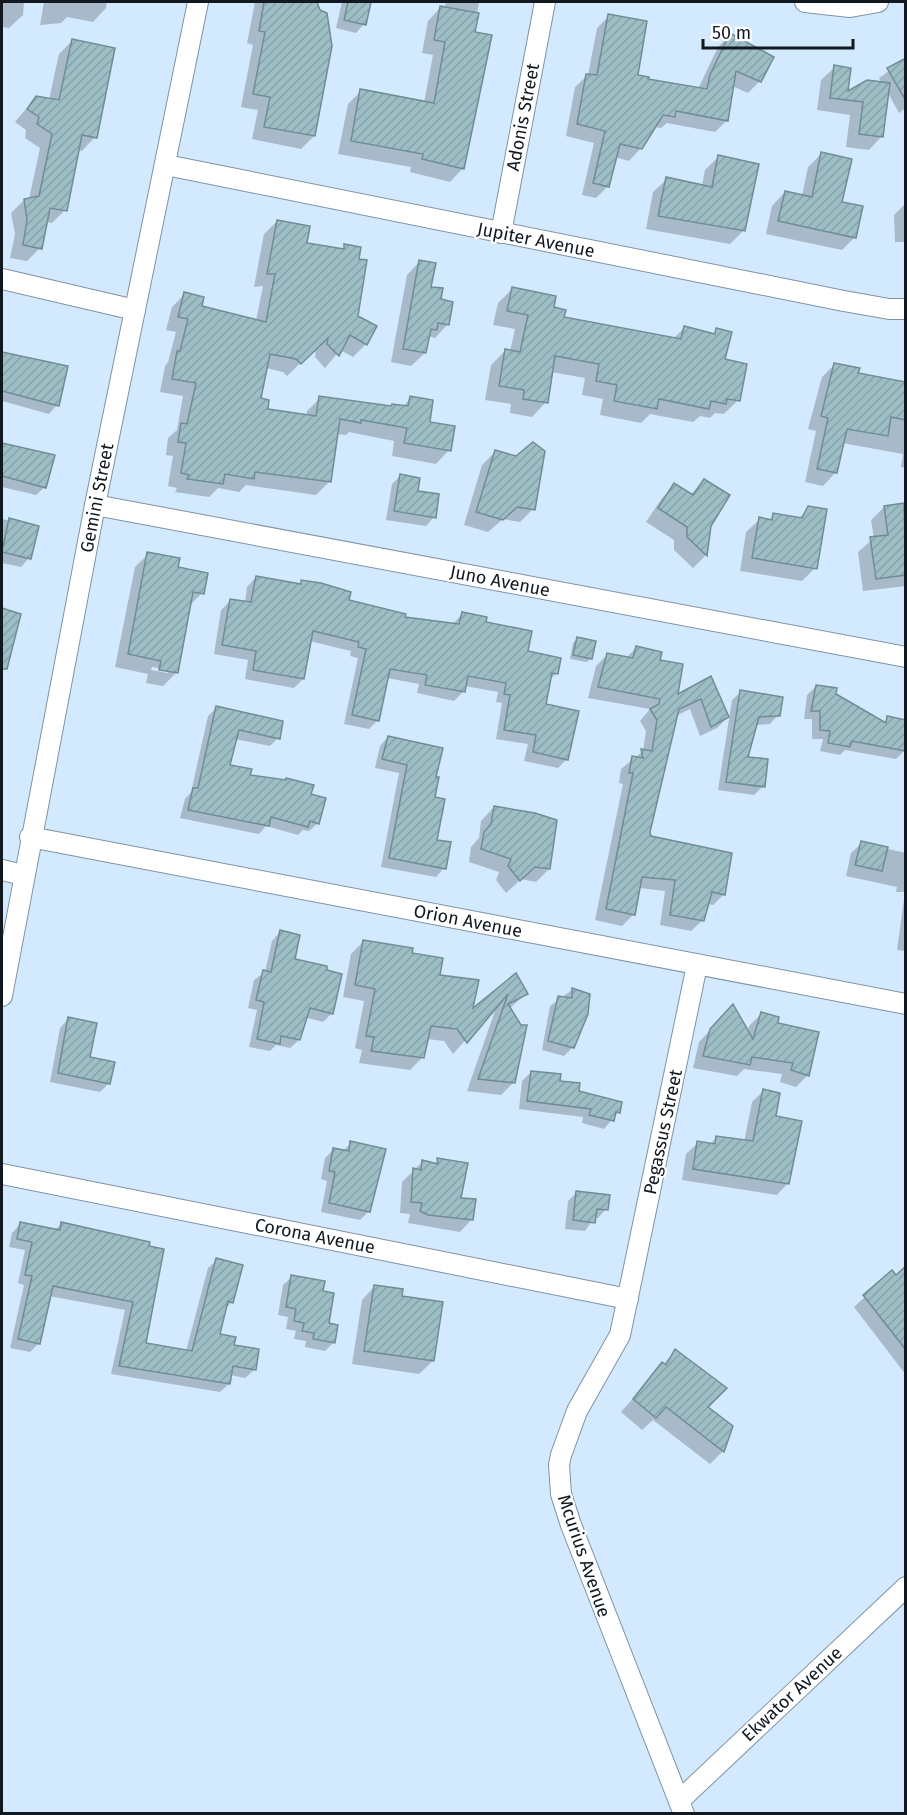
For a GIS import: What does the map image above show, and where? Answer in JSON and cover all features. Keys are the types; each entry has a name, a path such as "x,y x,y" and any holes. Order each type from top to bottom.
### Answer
{"street":[{"name":"Gemini Street","path":"2,996 30,837 95,506 198,2"},
{"name":"Adonis Street","path":"501,233 545,2"},
{"path":"805,2 850,7 878,2"},
{"name":"Jupiter Avenue","path":"166,165 844,302 889,309 906,309"},
{"path":"2,279 135,310"},
{"name":"Juno Avenue","path":"95,506 906,657"},
{"name":"Orion Avenue","path":"30,837 906,1004"},
{"path":"2,870 23,875"},
{"name":"Pegassus Street","path":"628,1299 697,965"},
{"name":"Corona Avenue","path":"2,1174 628,1299"},
{"name":"Mcurius Avenue","path":"628,1299 620,1335 566,1437 559,1465 559,1476 565,1504 606,1619 682,1807"},
{"name":"Ekwator Avenue","path":"682,1807 906,1587"}],"building":[{"path":"264,2 317,2 320,10 327,13 332,46 315,136 264,127 270,97 253,94 265,32 259,31"},
{"path":"348,2 371,2 366,25 344,20"},
{"path":"440,6 479,13 475,32 492,35 464,169 422,159 423,154 351,141 360,89 434,103 445,42 434,40"},
{"path":"608,14 647,21 638,75 649,77 648,79 707,89 710,75 730,33 774,57 761,82 736,71 728,121 676,111 675,117 663,115 642,149 620,144 609,187 593,183 605,131 577,124 586,74 597,75"},
{"path":"72,39 115,48 97,138 82,135 67,211 50,208 42,249 23,245 27,220 24,199 39,196 52,134 37,124 39,117 27,109 36,96 59,100"},
{"path":"906,58 906,101 887,68"},
{"path":"834,65 851,68 848,91 867,80 890,83 883,137 859,134 863,102 830,98"},
{"path":"821,152 852,159 842,202 863,206 856,238 778,221 785,191 812,197"},
{"path":"718,155 759,164 745,231 658,216 666,177 712,187"},
{"path":"277,220 310,226 307,243 344,249 344,244 361,247 359,259 367,260 358,316 377,326 367,345 350,335 339,356 327,344 328,338 301,364 296,359 270,354 261,398 269,400 268,409 316,416 319,396 391,406 392,404 408,406 410,396 433,400 430,422 455,426 451,451 404,443 407,428 361,420 361,423 340,419 331,482 255,472 254,479 225,474 223,484 187,479 189,475 181,473 186,443 178,442 181,423 187,424 196,383 172,379 177,351 180,351 188,319 178,317 184,292 204,297 202,306 266,322 275,274 267,274"},
{"path":"419,260 436,263 431,287 443,288 441,299 453,302 449,325 438,323 437,330 431,329 426,353 403,349"},
{"path":"512,287 556,296 554,307 566,310 564,317 681,339 684,326 715,334 716,328 732,332 725,359 747,364 740,401 727,399 726,404 711,401 709,409 659,399 657,409 614,401 617,385 596,381 599,364 555,356 548,403 523,399 524,390 499,386 505,349 520,352 528,315 507,311"},
{"path":"2,352 68,366 59,406 2,391"},
{"path":"834,363 860,368 858,373 906,382 906,420 891,417 888,436 847,429 837,473 817,469 828,418 821,416"},
{"path":"533,442 545,451 535,510 517,507 503,520 476,512 495,450 516,456"},
{"path":"2,443 55,455 46,488 2,476"},
{"path":"400,474 420,478 418,491 439,494 436,518 394,511"},
{"path":"704,479 730,495 711,526 707,556 687,537 687,527 658,508 674,483 693,495"},
{"path":"904,503 906,575 876,579 870,537 888,535 884,506"},
{"path":"808,506 827,509 817,569 752,558 759,517 772,520 773,513 802,518"},
{"path":"9,518 39,526 31,559 2,552"},
{"path":"147,552 180,558 178,567 208,573 204,594 193,592 178,673 159,670 161,661 128,654"},
{"path":"256,576 301,584 301,580 321,583 351,592 349,600 406,614 405,617 459,624 462,612 487,617 486,622 532,631 528,651 561,658 558,674 552,673 546,704 579,711 568,760 533,752 536,735 504,730 510,695 504,694 506,683 468,676 465,692 425,685 427,675 390,669 379,721 352,715 366,649 358,647 359,642 313,631 304,679 253,670 256,651 222,645 230,599 251,602"},
{"path":"2,608 21,614 7,669 2,669"},
{"path":"577,637 596,641 592,659 573,655"},
{"path":"636,646 662,652 660,660 683,664 678,694 711,676 729,717 711,727 701,699 679,709 650,832 651,836 732,853 725,895 712,892 704,921 670,915 675,880 642,877 635,915 606,909 633,773 629,773 632,756 643,758 641,749 652,751 657,720 650,709 659,704 660,699 598,687 607,653 633,658"},
{"path":"816,685 837,688 836,694 886,723 887,716 906,720 906,751 852,741 850,747 828,743 830,731 820,730 820,711 811,711"},
{"path":"740,690 783,697 780,716 759,717 748,757 768,759 765,787 726,782"},
{"path":"216,706 283,721 280,739 239,730 230,765 252,769 250,775 286,780 286,778 314,785 311,794 326,798 319,824 310,821 308,827 271,817 269,826 188,810 193,788 198,788"},
{"path":"388,736 443,748 436,777 439,777 435,797 445,799 437,840 451,842 446,869 389,858 407,765 382,759"},
{"path":"494,806 535,813 557,820 550,869 535,867 520,881 508,866 511,859 481,849 484,832 491,824"},
{"path":"861,841 888,847 882,871 855,865"},
{"path":"280,930 300,935 295,959 327,966 327,970 342,974 333,1014 310,1008 300,1040 281,1036 280,1044 257,1039 264,1002 256,1000 263,970 271,972"},
{"path":"363,940 413,948 412,953 443,958 440,975 479,980 473,1008 516,973 528,994 508,1004 521,1025 527,1025 515,1083 478,1079 508,994 467,1043 457,1029 431,1026 424,1058 371,1051 374,1037 366,1036 375,989 355,985"},
{"path":"572,988 590,994 588,1014 574,1048 548,1041 558,996 572,998"},
{"path":"733,1004 753,1039 761,1012 779,1017 778,1023 819,1032 809,1076 791,1070 793,1063 752,1057 750,1065 703,1056 710,1029"},
{"path":"68,1017 97,1023 90,1057 115,1062 110,1084 58,1073"},
{"path":"531,1071 561,1074 560,1081 580,1083 579,1091 622,1102 620,1113 616,1112 614,1121 589,1115 591,1109 527,1101"},
{"path":"763,1089 780,1093 776,1116 802,1121 789,1184 693,1169 697,1141 715,1144 716,1136 753,1141"},
{"path":"350,1141 386,1149 370,1212 329,1203 335,1172 329,1171 333,1148 349,1151"},
{"path":"437,1158 468,1163 461,1198 476,1199 473,1220 428,1215 420,1211 422,1203 411,1202 413,1168 421,1170 422,1160 438,1164"},
{"path":"576,1191 610,1195 608,1210 597,1209 595,1223 573,1220"},
{"path":"20,1222 60,1230 61,1222 150,1242 149,1246 164,1249 146,1343 192,1351 216,1258 243,1265 233,1303 228,1301 220,1334 236,1337 234,1345 259,1349 256,1370 233,1366 230,1384 119,1366 133,1302 53,1286 40,1344 18,1339 32,1276 25,1275 32,1242 17,1239"},
{"path":"906,1266 906,1350 863,1295 892,1270 896,1275"},
{"path":"291,1275 325,1281 323,1291 334,1293 329,1323 338,1325 335,1343 313,1339 314,1333 302,1331 304,1323 294,1321 296,1309 286,1307"},
{"path":"374,1285 403,1289 402,1296 443,1302 434,1361 364,1351"},
{"path":"675,1349 727,1388 708,1407 733,1426 724,1452 666,1407 656,1418 633,1399 662,1362 666,1365"}]}
